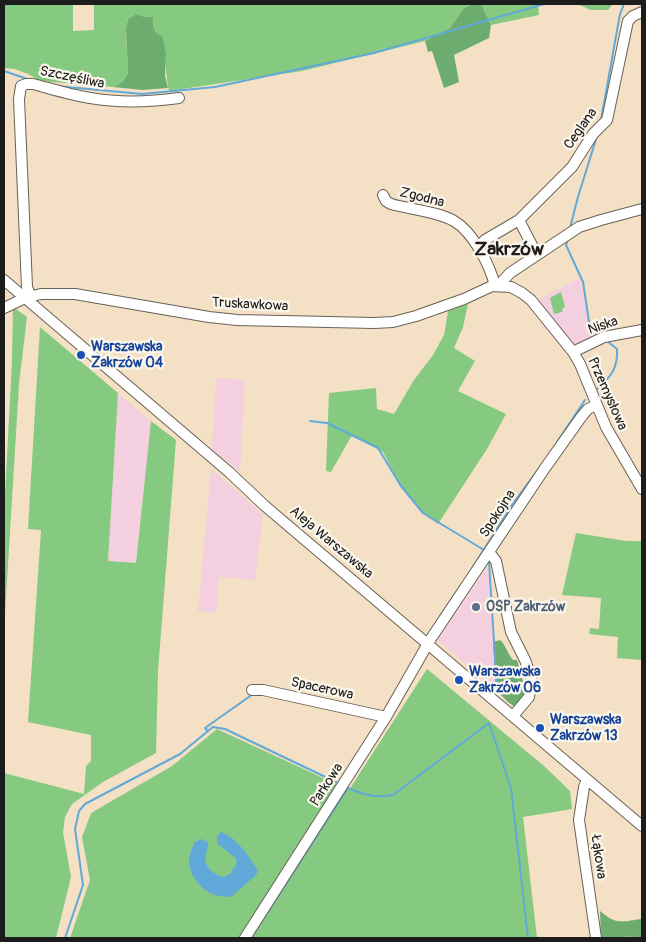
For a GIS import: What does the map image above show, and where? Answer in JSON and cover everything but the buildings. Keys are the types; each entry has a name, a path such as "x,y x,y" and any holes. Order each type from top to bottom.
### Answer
{"street":[{"name":"Ceglana","path":"478,247 485,240 519,220 572,167 592,134 607,120 628,21 633,16 642,12"},
{"name":"Szczęśliwa","path":"28,298 19,99 22,86 34,84 105,100 163,100 179,98"},
{"name":"Zgodna","path":"383,195 391,204 443,216 456,222 478,247 495,286"},
{"name":"Truskawkowa","path":"4,308 41,294 74,294 237,320 374,324 393,322 416,316 495,286 510,273 586,224 642,209"},
{"path":"519,220 537,255"},
{"name":"Aleja Warszawska","path":"4,280 28,298 229,472 265,506 642,826"},
{"name":"Przemysłowa","path":"495,286 511,287 527,296 573,352 580,364 614,444 642,489"},
{"name":"Niska","path":"573,352 604,337 642,330"},
{"name":"Spokojna","path":"428,643 550,460 588,409 596,405"},
{"path":"490,552 496,561 512,632 532,680 529,697 513,716"},
{"name":"Parkowa","path":"245,938 386,717 428,643"},
{"name":"Spacerowa","path":"252,690 263,690 386,717"},
{"name":"Łąkowa","path":"587,780 584,787 579,820 596,938"}],"shaded area":[{"path":"580,278 588,322 596,337 576,347 538,300"},
{"path":"216,378 245,380 240,472 212,449"},
{"path":"118,393 151,421 136,563 108,561"},
{"path":"211,469 263,514 255,580 219,577 216,613 198,611"},
{"path":"488,566 496,690 437,640"}],"green space":[{"path":"4,4 73,4 73,31 94,30 94,4 472,4 464,8 450,28 425,41 302,71 169,91 163,37 145,19 136,14 128,19 126,28 128,74 122,82 113,87 40,81 15,69 4,68"},
{"path":"472,4 481,4 491,25 489,38 454,55 459,82 444,88 432,51 428,52 425,41 450,28 464,8"},
{"path":"481,4 538,4 539,15 491,25"},
{"path":"577,4 613,4 608,10 591,10"},
{"path":"136,14 144,17 153,17 154,29 163,37 166,54 165,76 168,88 143,90 113,87 122,82 128,74 126,28 128,19"},
{"path":"561,292 565,307 562,312 554,314 550,298"},
{"path":"468,304 463,327 454,348 475,361 458,391 506,414 487,449 438,524 425,515 401,487 383,452 367,442 352,435 331,472 326,471 329,393 376,388 377,409 394,414 444,335 448,311"},
{"path":"13,307 27,317 19,384 4,630 4,514"},
{"path":"40,327 118,393 108,561 136,563 151,421 176,440 158,671 156,753 103,782 72,804 65,817 63,832 71,877 56,938 4,938 4,773 84,794 86,766 91,761 91,735 28,722 41,530 28,529"},
{"path":"576,533 626,541 642,541 642,660 617,658 618,637 589,634 590,628 599,629 601,598 562,595"},
{"path":"500,640 513,660 517,660 526,692 515,707 496,690 493,642"},
{"path":"427,669 544,766 570,791 572,809 523,817 537,938 70,938 90,880 82,837 91,813 172,766 217,729 349,790"},
{"path":"600,911 616,921 642,919 642,938 601,938"}],"water":[{"path":"221,832 237,843 258,871 231,897 217,896 205,890 191,872 189,861 195,842 202,839 208,842 205,859 207,866 216,874 224,877 230,874 237,862 235,858 217,843 217,837"}],"waterway":[{"path":"56,86 142,94 215,87 374,53 544,4"},
{"path":"601,120 620,14 624,4"},
{"path":"4,71 30,80"},
{"path":"570,228 597,136"},
{"path":"567,242 566,245 583,282 589,322 597,335"},
{"path":"597,389 610,376 615,367 617,349 607,341"},
{"path":"557,442 585,400"},
{"path":"310,421 327,423 378,448 401,486 423,513 484,550"},
{"path":"471,570 512,505 542,464"},
{"path":"489,562 497,690"},
{"path":"440,616 461,585"},
{"path":"253,694 205,728 208,731 213,727 225,729 338,783"},
{"path":"251,938 348,788 370,795 393,795 489,723 511,788 528,938"},
{"path":"65,938 83,885 75,829 79,811 85,804 180,754 208,731"}],"place":[{"name":"Warszawska Zakrzów 04","path":"81,355"},
{"name":"OSP Zakrzów","path":"476,607"},
{"name":"Warszawska Zakrzów 06","path":"459,680"},
{"name":"Warszawska Zakrzów 13","path":"540,728"}],"district":[{"name":"Zakrzów","path":"509,250"}]}
